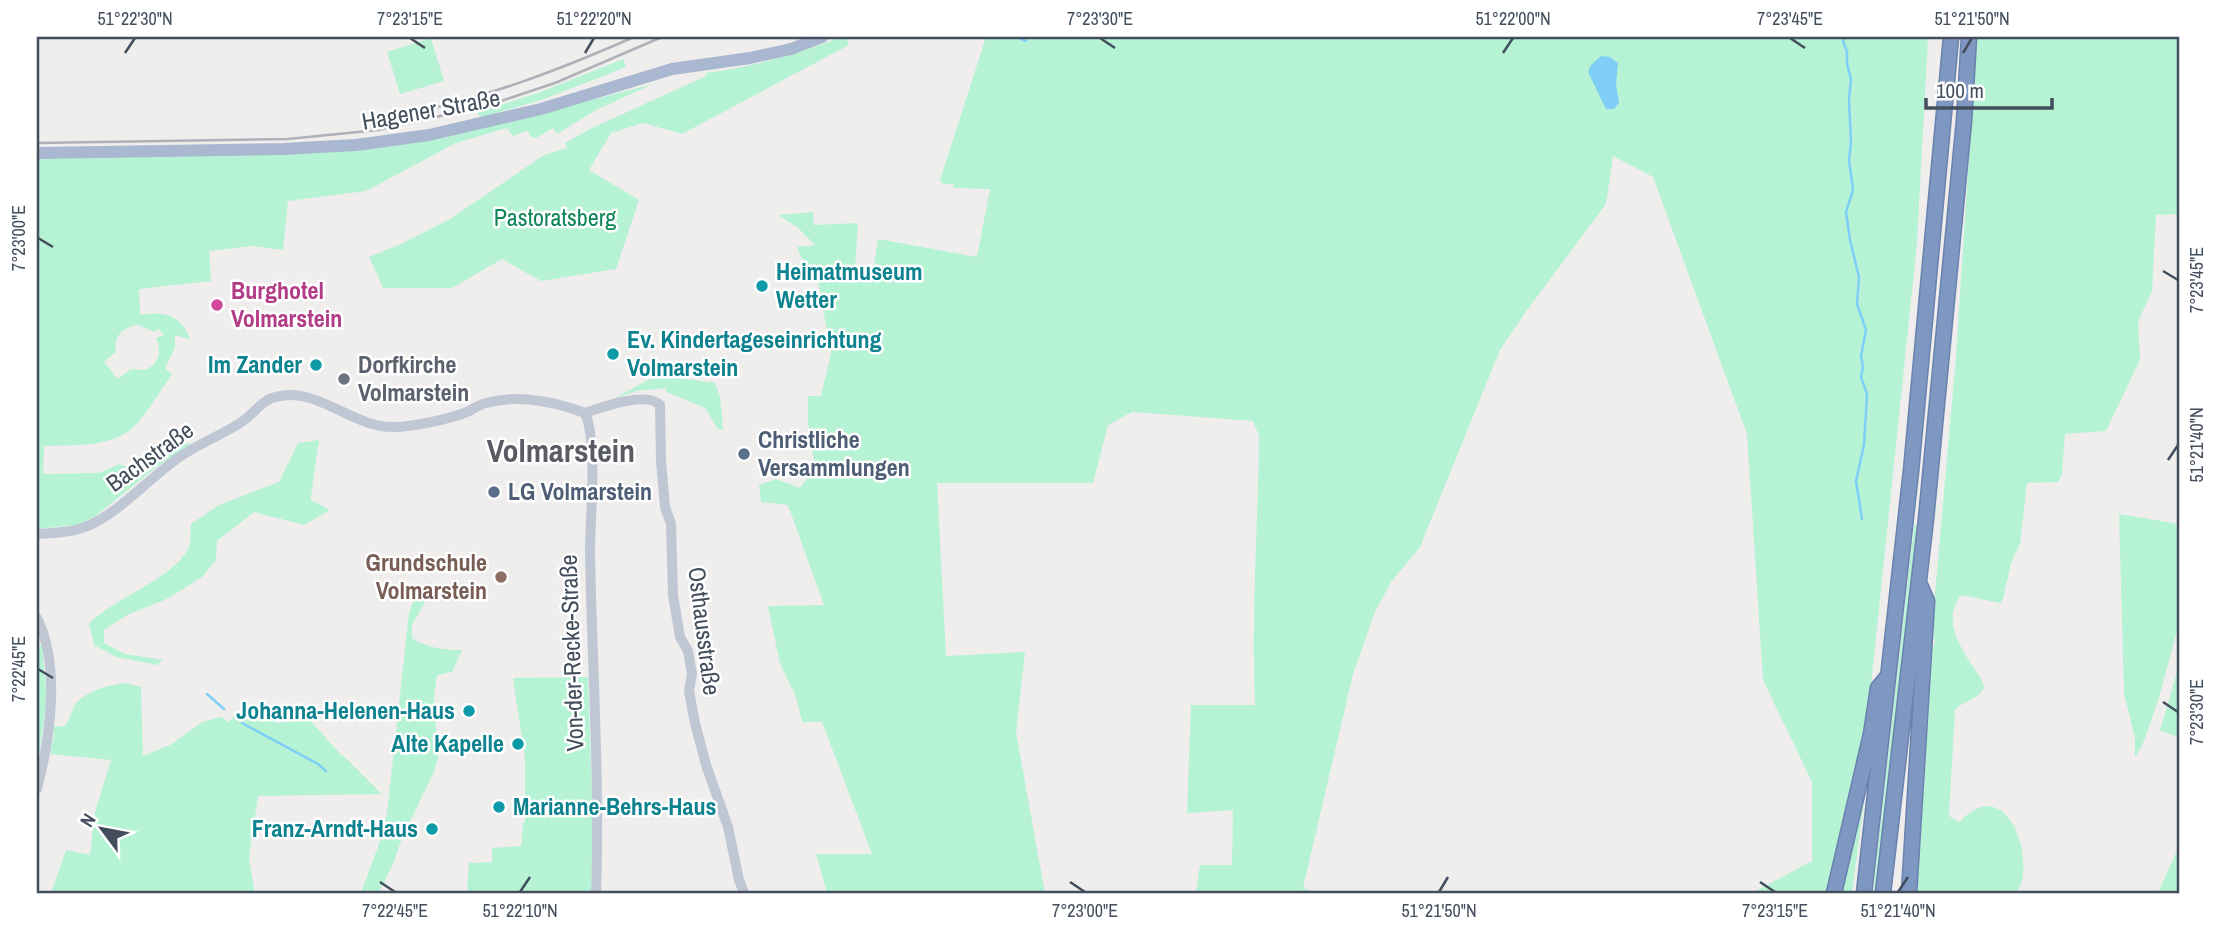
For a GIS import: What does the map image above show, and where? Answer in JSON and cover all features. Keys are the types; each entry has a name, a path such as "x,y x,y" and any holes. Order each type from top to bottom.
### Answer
{"highway":[{"path":"1864,893 1890,673 1929,292 1951,37"},
{"path":"1883,893 1919,583 1964,121 1969,37"},
{"path":"1909,893 1927,601 1919,583"},
{"path":"1834,893 1871,734 1878,688 1890,673"}],"main road":[{"name":"Hagener Straße","path":"37,153 283,149 356,145 429,135 521,114 672,69 777,52 822,37"}],"street":[{"name":"Bachstraße","path":"37,534 64,532 89,525 114,509 189,450 245,419 265,401 280,396 314,399 358,421 393,428 468,412 487,402 503,400 537,400 585,413"},
{"name":"Osthausstraße","path":"585,413 643,399 653,399 660,405 665,507 671,524 673,595 680,637 688,651 692,674 689,691 704,758 728,827 738,880 744,893"},
{"name":"Von-der-Recke-Straße","path":"585,413 589,421 591,451 590,559 595,659 598,845 596,893"},
{"path":"37,618 46,643 51,701 37,789"}],"green space":[{"name":"Pastoratsberg","path":"846,37 849,45 682,134 643,123 611,133 589,170 639,200 616,269 541,281 502,259 452,288 383,288 369,257 450,219 544,155 567,148 565,143 592,128 706,76 706,73 775,59"},
{"path":"986,37 1928,37 1917,243 1868,714 1829,893 1752,893 1812,861 1812,782 1763,680 1747,434 1653,177 1613,156 1606,204 1500,350 1420,547 1391,582 1375,612 1353,674 1303,888 1319,893 1196,893 1200,865 1232,865 1233,810 1187,813 1191,705 1255,705 1254,605 1259,436 1253,421 1132,412 1108,425 1093,483 937,483 946,656 1025,652 1016,732 1045,893 827,893 816,854 872,854 822,722 802,722 796,697 780,664 768,606 824,605 788,505 761,502 759,485 776,479 800,488 815,468 808,423 808,396 821,396 831,354 817,275 801,257 797,247 815,245 797,227 778,215 813,212 814,225 858,223 855,270 873,270 878,239 977,257 990,189 953,188 954,184 943,184 940,180"},
{"path":"1977,37 2179,37 2179,214 2156,215 2152,292 2138,321 2140,360 2106,431 2065,434 2062,475 2058,482 2027,483 2020,544 2011,563 2000,603 1961,595 1955,606 1953,617 1957,639 1984,687 1979,695 1955,710 1949,816 1960,822 1976,809 1991,807 2003,813 2013,825 2020,842 2022,878 2017,893 1914,893 1920,802 1924,791 1931,650 1935,644 1935,593 1955,369"},
{"path":"431,38 444,81 400,94 387,52"},
{"path":"623,59 626,67 544,99 480,118 478,112 538,93"},
{"path":"666,78 596,110 557,134 553,128 536,138 531,137 527,131 513,136 507,128 456,143 366,191 288,201 283,250 253,246 209,251 211,281 139,289 140,315 170,316 181,324 190,339 175,335 175,348 165,368 172,375 140,420 120,436 88,444 44,446 43,474 99,473 119,464 128,467 182,445 191,444 158,466 94,517 77,525 37,529 37,157 237,154 497,124 650,85","holes":["139,325 154,332 159,329 164,335 156,338 159,348 156,362 144,370 130,370 118,379 104,362 116,352 116,341 121,333 129,327"]},
{"path":"665,376 715,383 720,396 723,429 718,429 705,408 667,392 665,388 637,391 613,399 648,380"},
{"path":"319,440 311,500 330,510 304,525 254,512 217,541 216,560 202,577 169,598 127,615 104,630 104,643 125,654 163,660 157,665 116,657 94,645 89,623 178,562 189,548 191,524 219,505 279,482 298,443"},
{"path":"2119,514 2179,524 2179,624 2158,701 2142,746 2135,757 2135,738 2124,693"},
{"path":"1914,525 1917,525 1876,893 1873,893"},
{"path":"431,582 432,590 412,625 412,638 436,648 462,650 452,672 437,675 434,696 438,758 379,893 361,893 387,813 409,613 414,599"},
{"path":"42,644 47,699 37,770 37,648"},
{"path":"2179,665 2179,737 2160,731"},
{"path":"588,677 593,825 591,893 467,893 469,863 492,862 492,848 521,846 525,822 525,759 513,678"},
{"path":"126,683 141,687 143,756 172,744 202,722 221,717 229,722 238,711 258,713 277,723 309,719 342,756 382,794 258,796 249,858 255,893 51,893 66,850 90,855 95,812 111,760 50,754 54,735 52,727 65,726 75,705 92,692"},
{"path":"1865,794 1852,893 1840,893 1864,797"},
{"path":"2179,846 2179,893 2158,893"}],"water":[{"path":"1601,56 1610,57 1618,63 1616,84 1619,103 1614,109 1606,109 1588,72"}],"waterway":[{"path":"1016,37 1026,41"},
{"path":"1845,37 1843,41 1851,79 1849,160 1853,190 1846,212 1859,277 1857,304 1866,330 1861,356 1861,377 1867,394 1864,445 1856,481 1862,519"},
{"path":"207,694 224,709"},
{"path":"242,723 318,764 326,771"}],"railway":[{"path":"403,115 462,101 520,82 634,37"},
{"path":"37,143 288,139 378,130 489,105 555,83 662,37"}],"place":[{"name":"Heimatmuseum Wetter","path":"762,286"},
{"name":"Burghotel Volmarstein","path":"217,305"},
{"name":"Ev. Kindertageseinrichtung Volmarstein","path":"613,354"},
{"name":"Im Zander","path":"316,365"},
{"name":"Dorfkirche Volmarstein","path":"344,379"},
{"name":"Christliche Versammlungen","path":"744,454"},
{"name":"LG Volmarstein","path":"494,492"},
{"name":"Grundschule Volmarstein","path":"501,577"},
{"name":"Johanna-Helenen-Haus","path":"469,711"},
{"name":"Alte Kapelle","path":"518,744"},
{"name":"Marianne-Behrs-Haus","path":"499,807"},
{"name":"Franz-Arndt-Haus","path":"432,829"}],"district":[{"name":"Volmarstein","path":"561,451"}]}
